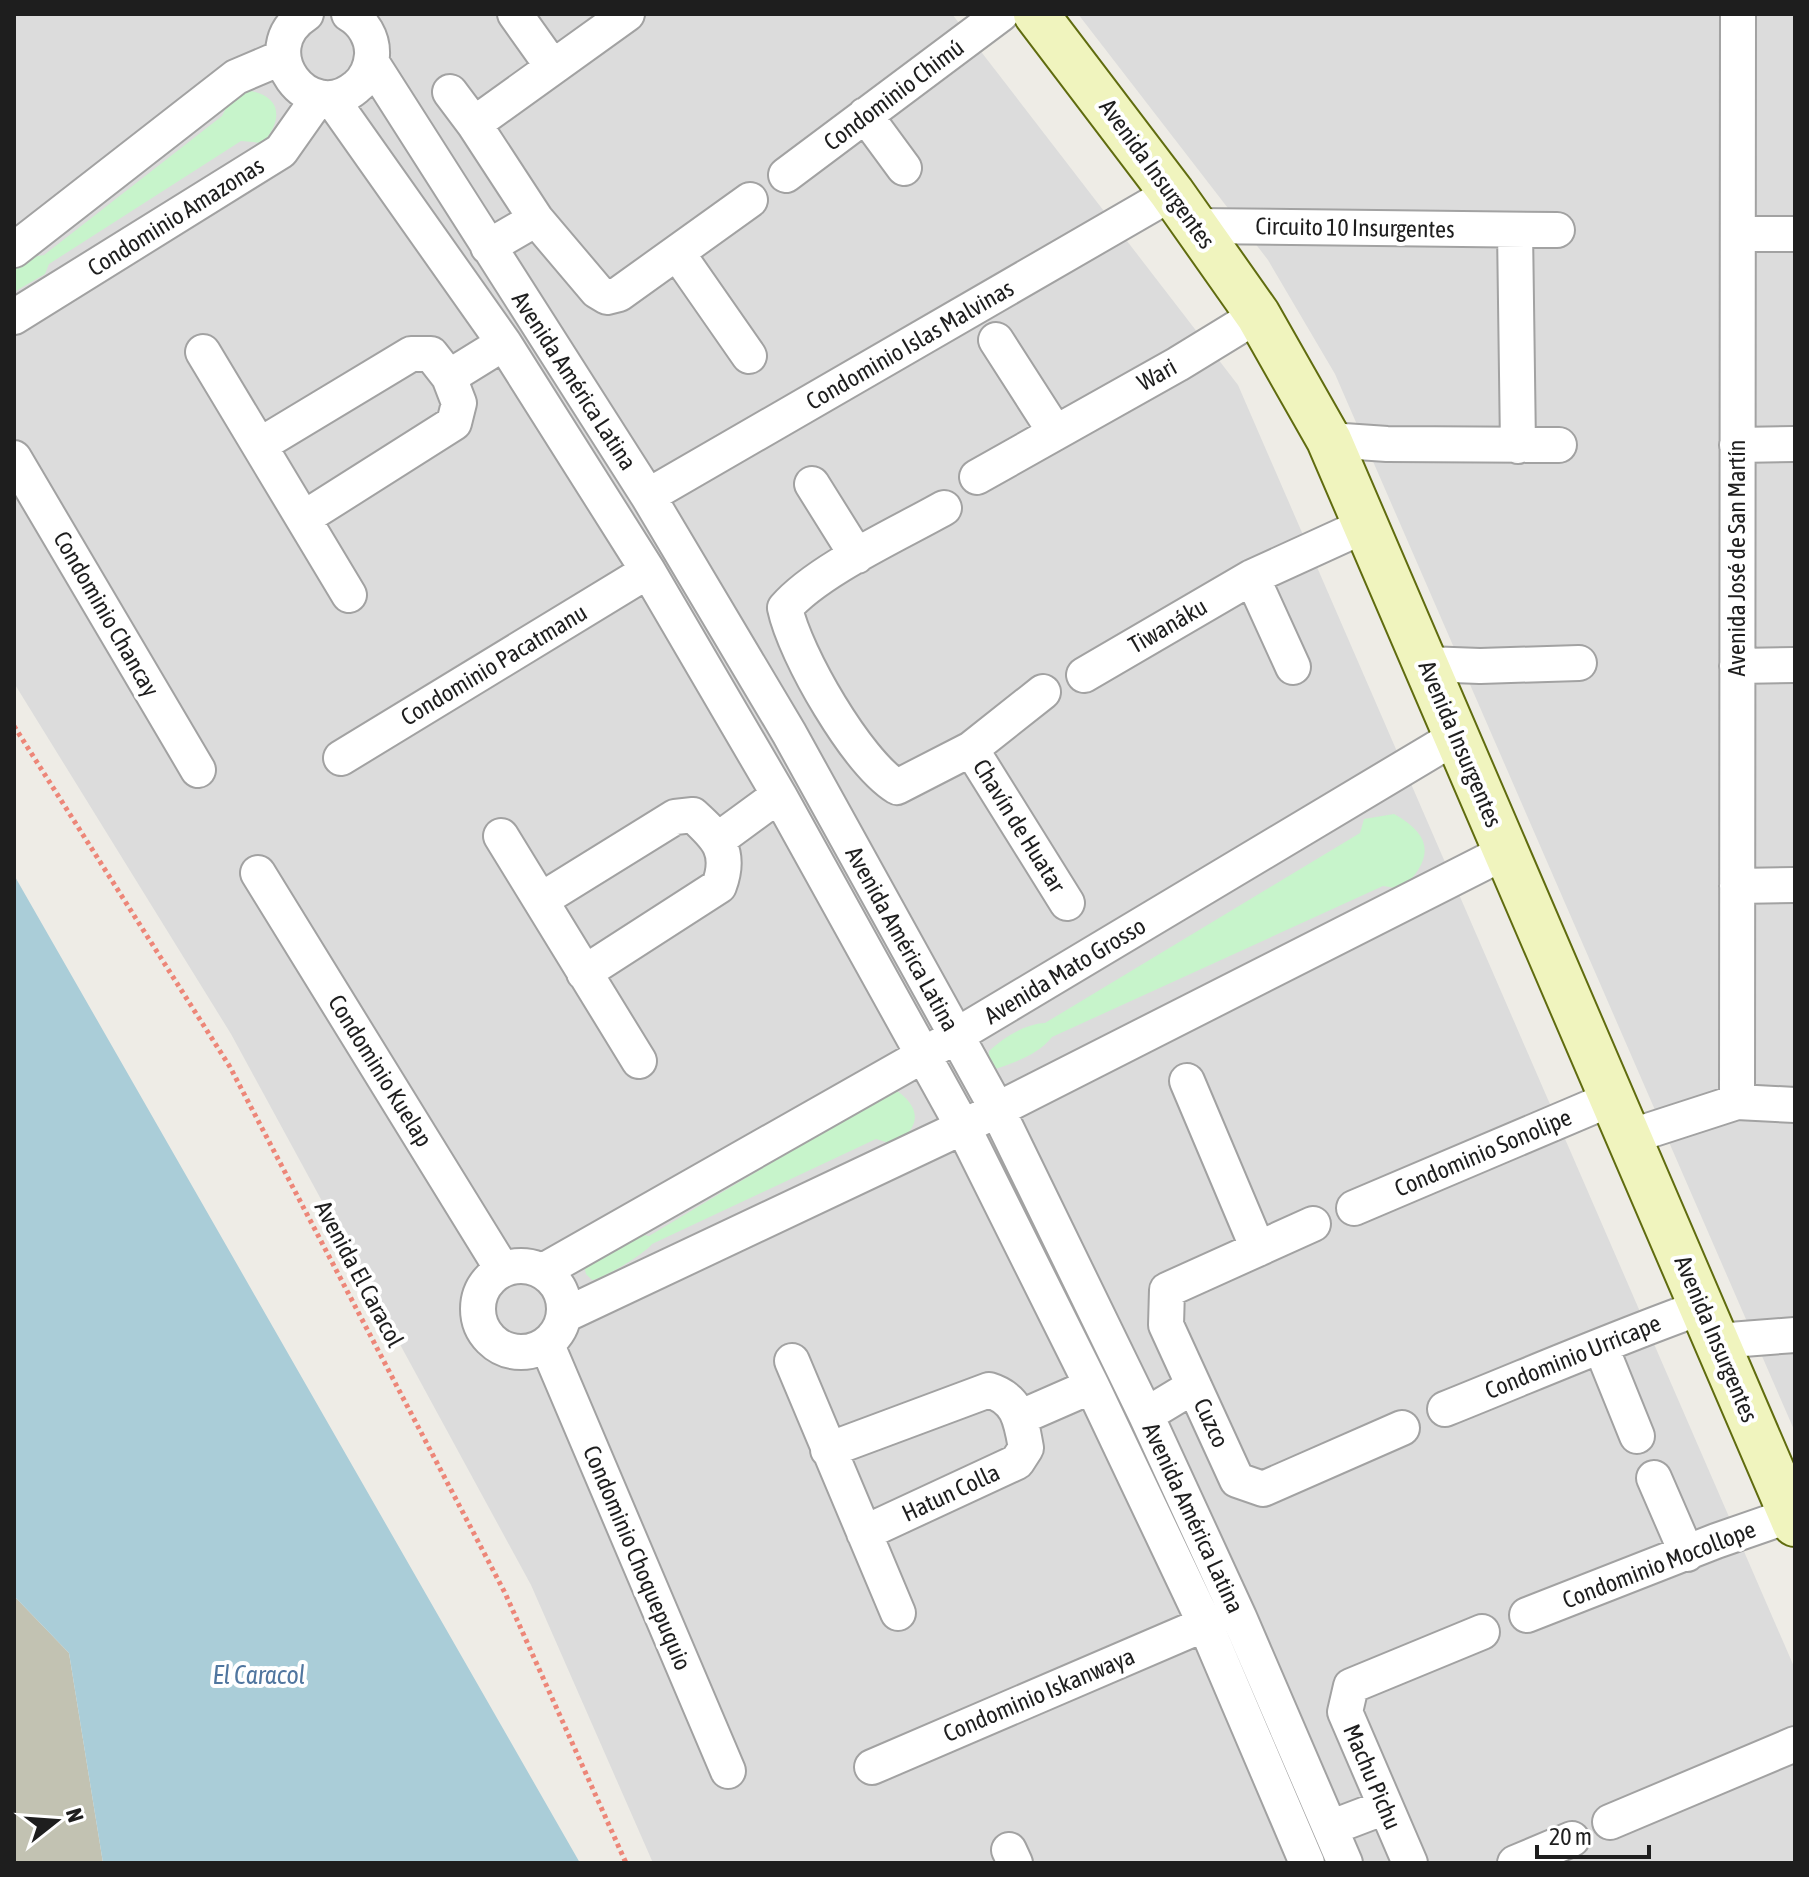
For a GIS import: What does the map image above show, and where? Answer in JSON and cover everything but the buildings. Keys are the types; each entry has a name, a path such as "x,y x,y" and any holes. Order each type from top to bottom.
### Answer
{"main road":[{"name":"Avenida Insurgentes","path":"1047,17 1258,315 1329,440 1793,1520"}],"street":[{"path":"515,14 552,66"},
{"path":"474,124 627,14"},
{"name":"Condominio Chimú","path":"786,175 1001,14"},
{"name":"Avenida José de San Martín","path":"1737,1102 1738,14"},
{"name":"Avenida América Latina","path":"356,15 373,47 372,63 488,247 648,496 807,720 956,1036 997,1109 1146,1415 1239,1617 1345,1863"},
{"path":"14,250 236,77 289,29"},
{"name":"Avenida América Latina","path":"289,29 287,71 294,83 305,92 325,98 504,343 648,571 779,795 963,1127 1092,1386 1205,1624 1307,1863"},
{"path":"325,98 349,93 363,81 372,63"},
{"path":"450,92 536,219 597,291 607,297 619,294 678,254 750,200"},
{"name":"Condominio Amazonas","path":"14,317 281,151 325,98"},
{"path":"865,115 904,168"},
{"name":"Circuito 10 Insurgentes","path":"1184,209 1557,230"},
{"name":"Condominio Islas Malvinas","path":"648,496 1184,209"},
{"path":"488,247 536,219"},
{"path":"1515,230 1518,446"},
{"path":"1738,234 1795,234"},
{"path":"678,254 749,356"},
{"name":"Wari","path":"977,477 1178,364 1258,315"},
{"path":"996,340 1055,432"},
{"path":"449,377 504,343"},
{"path":"203,352 349,595"},
{"path":"260,445 411,354 431,354 449,377 459,403 454,423 304,518"},
{"path":"1329,440 1387,444 1559,445"},
{"path":"1737,445 1795,444"},
{"name":"Condominio Chancay","path":"14,458 198,770"},
{"path":"812,484 857,556"},
{"path":"944,508 857,556 795,596 785,608 807,720 897,787 971,749 1043,692"},
{"name":"Tiwanáku","path":"1084,675 1252,577 1366,525"},
{"name":"Condominio Pacatmanu","path":"341,758 648,571"},
{"path":"1252,577 1293,667"},
{"path":"1426,664 1579,663"},
{"path":"1737,666 1795,665"},
{"name":"Avenida Mato Grosso","path":"543,1271 922,1056 1457,736"},
{"name":"Chavín de Huatar","path":"971,749 1067,903"},
{"path":"719,839 779,795"},
{"path":"541,900 675,817 693,815 719,839 725,871 719,886 584,973"},
{"path":"501,836 639,1061"},
{"path":"565,1315 963,1127 1507,851"},
{"name":"Condominio Kuelap","path":"258,873 502,1269"},
{"path":"1737,886 1795,885"},
{"path":"1187,1081 1258,1249"},
{"path":"1737,1102 1795,1105"},
{"name":"Condominio Sonolipe","path":"1354,1208 1621,1118 1737,1102"},
{"name":"Cuzco","path":"1313,1224 1167,1290 1166,1325 1237,1480 1263,1489 1402,1428"},
{"path":"523,1265 543,1271 561,1289 565,1315 559,1332 547,1345 528,1353 507,1351 490,1340 479,1322 478,1301 486,1282 502,1269 523,1265"},
{"name":"Condominio Urricape","path":"1445,1409 1630,1333 1710,1324 1795,1335"},
{"name":"Condominio Choquepuquio","path":"547,1345 728,1771"},
{"path":"1601,1347 1637,1436"},
{"path":"792,1361 898,1613"},
{"path":"828,1450 989,1390 1003,1394 1021,1417 1092,1386"},
{"path":"1146,1415 1194,1386"},
{"name":"Hatun Colla","path":"864,1533 1017,1462 1026,1448 1021,1417"},
{"path":"1654,1478 1687,1554"},
{"name":"Condominio Mocollope","path":"1527,1615 1716,1541 1793,1520"},
{"name":"Condominio Iskanwaya","path":"872,1767 1205,1624"},
{"name":"Machu Pichu","path":"1410,1863 1345,1712 1351,1686 1482,1632"},
{"path":"1610,1822 1682,1789 1795,1744"},
{"path":"1330,1828 1385,1807"},
{"path":"1530,1860 1572,1839"}],"path":[{"name":"Avenida El Caracol","path":"14,726 230,1067 505,1593 626,1863"}],"shaded area":[{"path":"14,14 952,14 1238,385 1795,1669 1795,1863 653,1863 531,1585 231,1034 14,683"},
{"path":"1078,14 1795,14 1795,1432 1335,374 1268,260"},
{"path":"14,1596 69,1653 103,1863 14,1863"}],"green space":[{"path":"246,90 266,97 276,109 274,124 263,143 241,141 49,264 45,274 14,292 14,269 32,257 44,255 222,116 232,96"},
{"path":"1394,814 1416,831 1425,848 1419,868 1402,889 1383,886 1052,1037 1034,1053 1019,1060 995,1069 988,1062 989,1051 1008,1036 1045,1023 1360,833 1364,819"},
{"path":"888,1086 901,1094 914,1111 913,1125 901,1139 892,1144 876,1139 652,1244 606,1275 592,1280 586,1274 584,1266 639,1234 649,1236 860,1110"}],"water":[{"name":"El Caracol","path":"14,875 580,1863 103,1863 69,1653 14,1596"}]}
